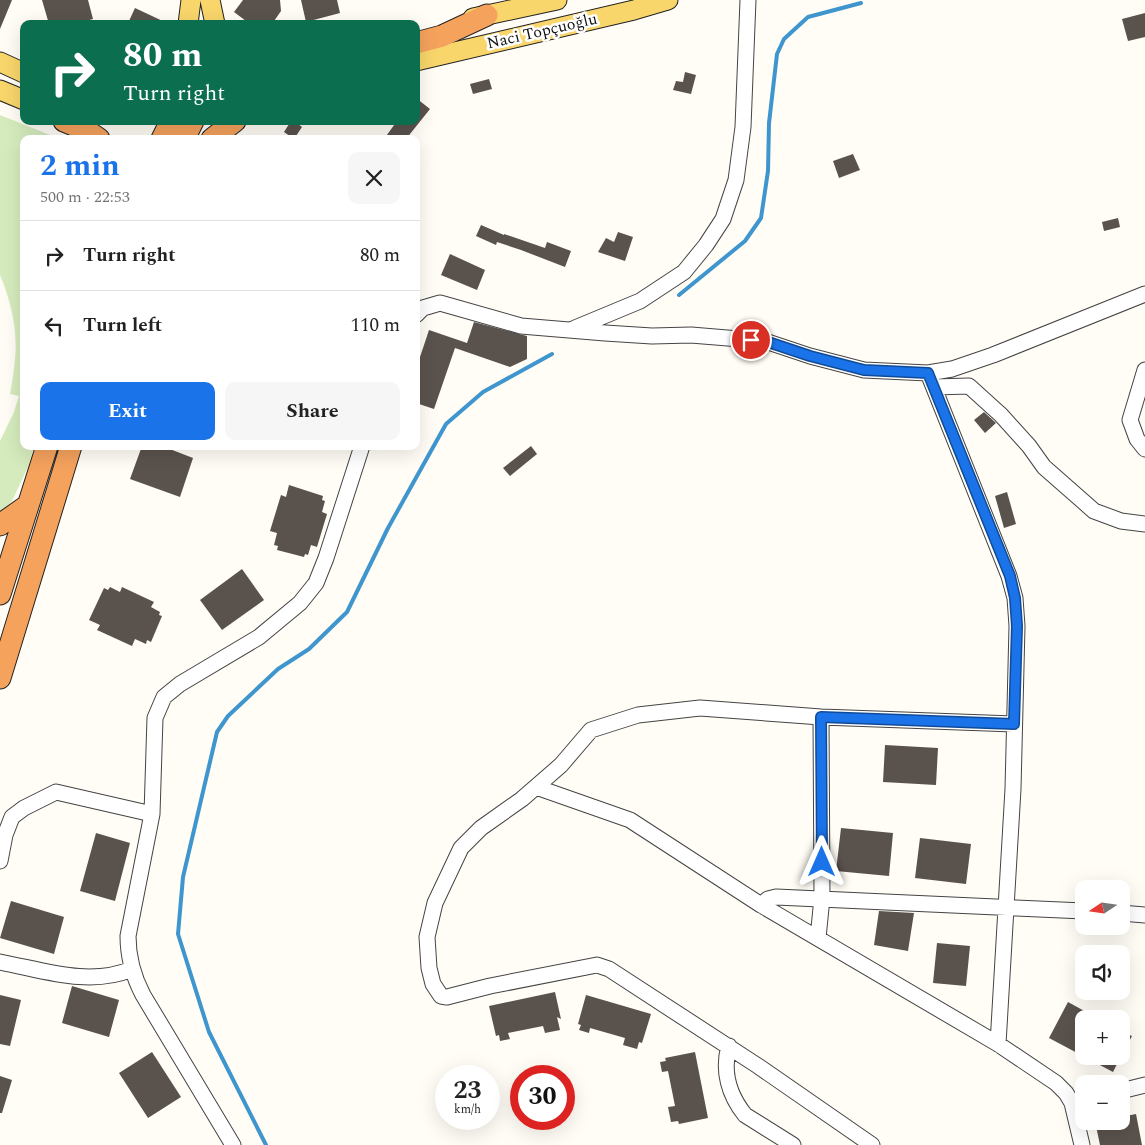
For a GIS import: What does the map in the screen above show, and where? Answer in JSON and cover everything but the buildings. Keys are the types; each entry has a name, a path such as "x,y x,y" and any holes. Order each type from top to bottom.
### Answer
{"highway":[{"path":"420,42 442,36 487,15"},
{"path":"74,125 93,135"},
{"path":"217,135 230,125"},
{"path":"0,594 46,450"},
{"path":"0,678 70,450"},
{"path":"0,525 28,505"}],"main road":[{"path":"190,20 191,0"},
{"path":"210,0 210,20"},
{"path":"210,0 214,20"},
{"name":"Naci Topçuoğlu","path":"420,31 557,0"},
{"name":"Naci Topçuoğlu","path":"420,60 634,10 668,0"},
{"path":"0,62 20,71"},
{"path":"0,90 20,98"}],"street":[{"path":"571,330 640,301 684,272 706,246 723,219 736,180 742,127 748,0"},
{"path":"420,311 423,308 440,302 521,326 652,336 692,335 765,341 810,356 864,370 928,373 952,369 992,355 1145,294"},
{"path":"1145,370 1130,420 1137,439 1145,449"},
{"path":"928,373 1010,576 1015,598 1017,626 1013,789 998,1044"},
{"path":"934,387 969,386 1029,446 1044,467 1094,511 1121,521 1145,524"},
{"path":"227,1143 143,995 132,969 128,951 128,936 152,814 155,718 164,697 180,684 259,636 300,603 316,583 326,558 361,450"},
{"path":"872,1145 728,1046 609,969 597,965 490,986 447,997 441,996 433,984 427,937 435,903 461,848 481,828 522,799 561,765 591,730 638,715 700,708 821,717 1014,724"},
{"path":"818,938 822,898 821,717"},
{"path":"536,787 630,820 761,905 998,1044 1056,1083 1075,1099"},
{"path":"0,861 5,835 12,817 24,808 56,792 152,814"},
{"path":"761,905 772,897 1075,910"},
{"path":"1130,914 1145,915"},
{"path":"0,962 85,978 106,977 132,969"},
{"path":"728,1046 727,1080 730,1091 740,1109 745,1115 793,1145"},
{"path":"1130,1089 1145,1085"},
{"path":"1081,1130 1082,1145"}],"green space":[{"path":"0,115 20,123 20,125 25,125 50,135 20,135 20,450 33,450 29,465 12,501 0,513 0,441 14,412 19,396 10,394 16,348 10,306 0,275"}],"waterway":[{"path":"679,295 745,241 761,218 768,171 769,123 777,54 784,39 808,17 861,3"},
{"path":"266,1145 209,1032 178,934 183,877 217,732 228,716 278,669 309,649 347,612 388,528 446,424 483,392 552,354"}],"route":[{"path":"751,340 765,341 810,356 864,370 928,373 1010,576 1015,598 1017,626 1014,724 821,717 822,862"}]}
